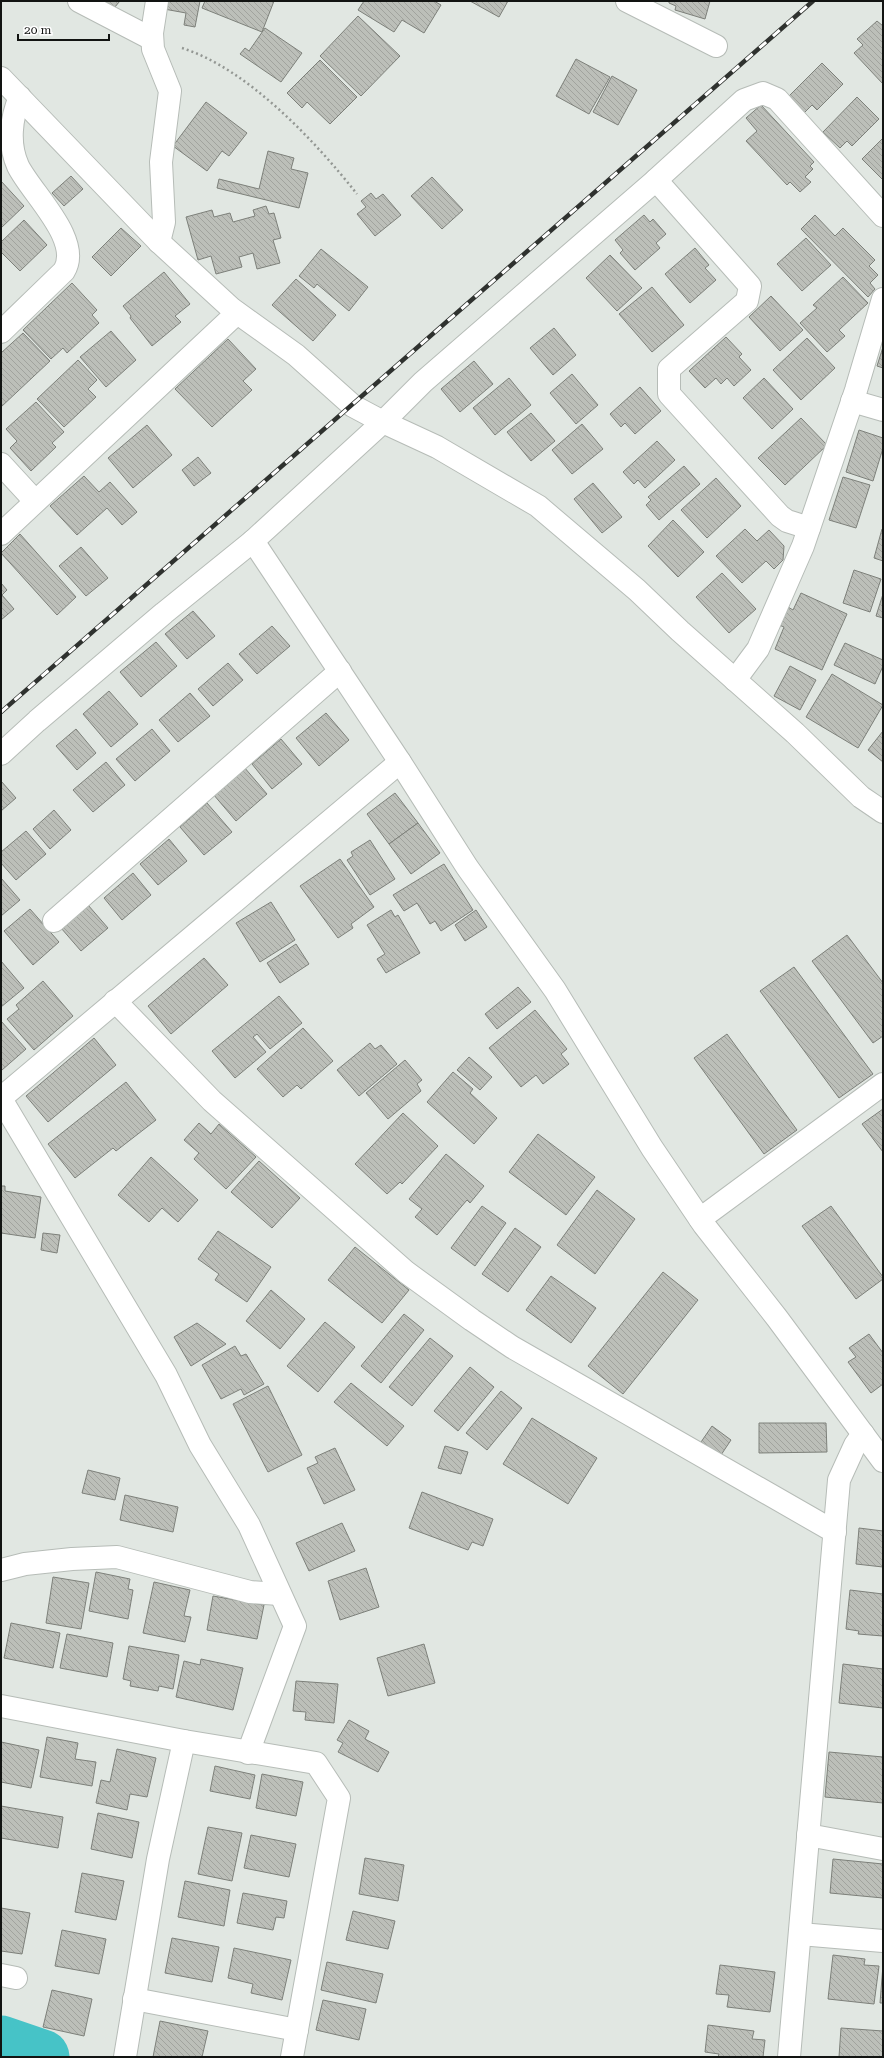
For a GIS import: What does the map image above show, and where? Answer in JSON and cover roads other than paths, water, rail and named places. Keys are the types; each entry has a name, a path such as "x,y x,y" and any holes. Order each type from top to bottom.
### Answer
{"street":[{"path":"79,1 152,39"},
{"path":"157,1 152,39 153,49 170,91 161,162 164,222 159,242"},
{"path":"627,1 716,46"},
{"path":"1,78 159,242 237,313 296,355 353,406 382,422 437,447 538,506 638,590 735,680 795,733 861,797 883,812"},
{"path":"1,754 37,721 158,618 253,541 382,422 423,382 656,180 744,100 766,93 777,99 883,216"},
{"path":"1,332 64,271 68,259 65,238 18,166 12,144 12,128 14,111 20,97"},
{"path":"656,180 750,286 747,301 669,369 669,394 780,516 787,521 809,528"},
{"path":"735,680 758,649 803,546 852,401 883,299"},
{"path":"1,534 237,313"},
{"path":"852,401 883,410"},
{"path":"1,464 35,502"},
{"path":"253,541 400,762 467,867 555,990 652,1148 700,1219 777,1318 883,1461"},
{"path":"54,920 340,671"},
{"path":"248,1753 295,1626 279,1594 249,1525 200,1445 166,1375 1,1098 400,762"},
{"path":"115,1001 212,1101 406,1272 460,1312 512,1347 834,1532"},
{"path":"700,1219 883,1084"},
{"path":"789,2057 839,1480 855,1445 863,1434"},
{"path":"1,1570 25,1564 72,1559 117,1557 250,1592 279,1594"},
{"path":"1,1706 248,1753 316,1763 339,1798 292,2057"},
{"path":"125,2057 158,1859 184,1741"},
{"path":"808,1835 883,1849"},
{"path":"800,1934 883,1941"},
{"path":"134,1999 297,2030"}],"waterway":[{"path":"1,2043 42,2057"}],"railway":[{"path":"1,712 813,1"}]}
